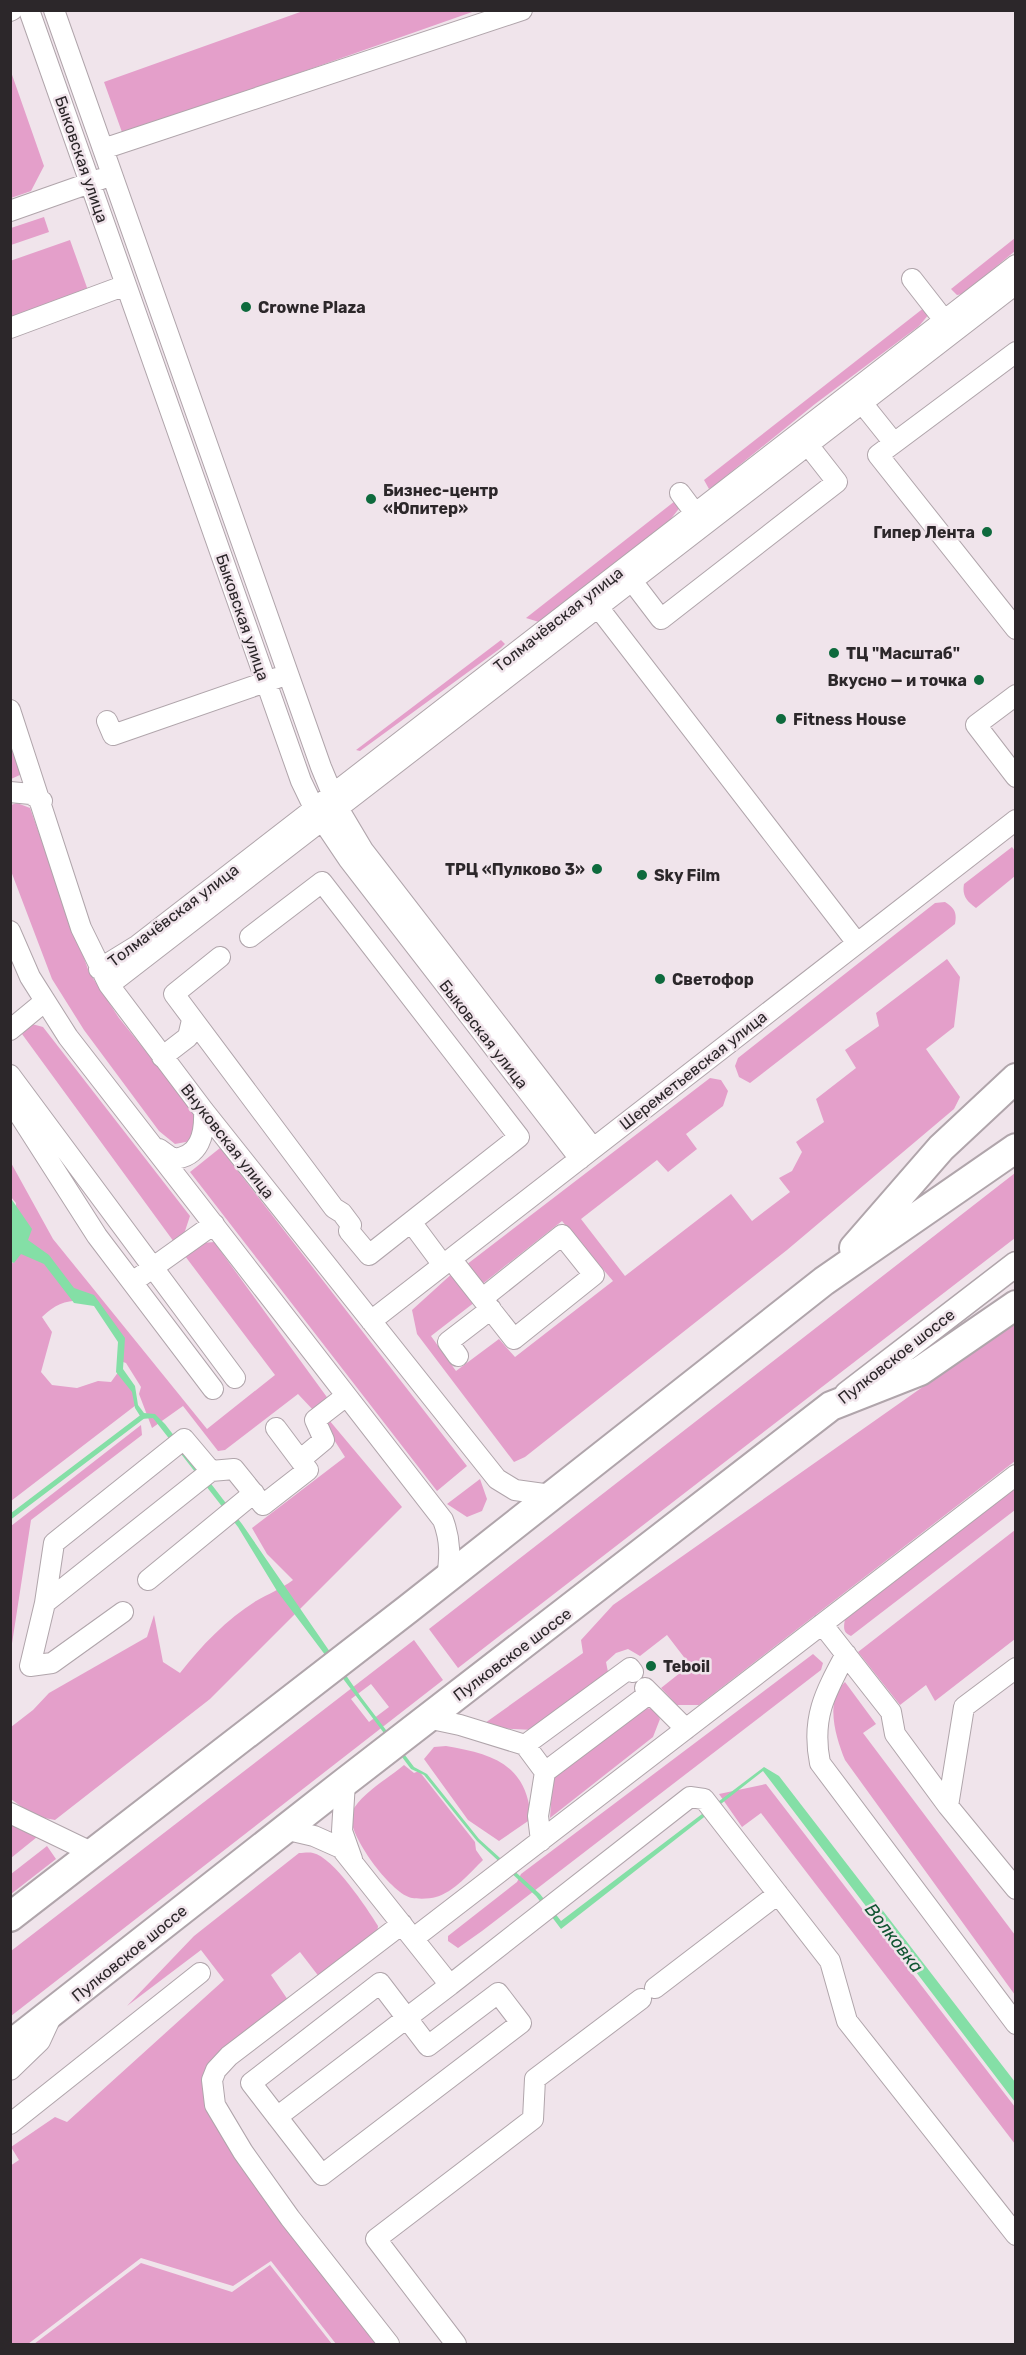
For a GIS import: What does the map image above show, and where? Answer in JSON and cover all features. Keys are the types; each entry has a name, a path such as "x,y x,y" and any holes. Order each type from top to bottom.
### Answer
{"highway":[{"path":"824,1281 941,1148 1016,1078"},
{"path":"10,1917 447,1579 824,1281 1016,1148"},
{"path":"831,1406 921,1371 1016,1305"},
{"name":"Пулковское шоссе","path":"10,2045 284,1829 831,1406"}],"main road":[{"name":"Пулковское шоссе","path":"831,1406 1016,1264"}],"street":[{"name":"Быковская улица","path":"29,10 301,781 318,814 349,860 586,1153"},
{"name":"Быковская улица","path":"54,10 335,801 363,850 586,1153"},
{"path":"103,149 522,10"},
{"path":"10,211 112,175"},
{"name":"Толмачёвская улица","path":"593,601 632,581 862,403 1016,265"},
{"path":"912,279 948,326"},
{"name":"Толмачёвская улица","path":"104,977 593,601 695,513 948,326 1016,284"},
{"path":"10,328 126,285"},
{"path":"1016,352 879,455 1016,629"},
{"path":"862,403 894,443"},
{"path":"632,581 662,619 837,482 808,445"},
{"path":"680,494 695,513"},
{"path":"593,601 857,943"},
{"path":"107,721 113,735 288,674"},
{"path":"1013,768 976,725 1016,695"},
{"name":"Внуковская улица","path":"10,710 42,801 81,928 104,977 204,1111 497,1479 522,1492 551,1495"},
{"path":"10,792 31,794 42,801"},
{"name":"Шереметьевская улица","path":"371,1321 1016,820"},
{"path":"220,957 174,994 334,1208 342,1213 351,1225 349,1231 369,1255 519,1137 322,882 250,937"},
{"path":"10,931 44,1002 68,1037 442,1520 450,1546 447,1579"},
{"path":"10,1030 44,1002"},
{"path":"162,1057 188,1037 192,1020"},
{"path":"10,1076 151,1269 235,1378"},
{"path":"10,1100 97,1236 213,1389"},
{"path":"154,1146 173,1159 191,1153 204,1135 204,1111"},
{"path":"411,1222 487,1304 514,1339 594,1275 562,1235 487,1304 448,1342 458,1356"},
{"path":"132,1282 214,1224"},
{"path":"300,1460 324,1440 315,1420 346,1396"},
{"path":"45,1603 212,1471 234,1469 263,1505 308,1470 276,1428"},
{"path":"123,1612 52,1663 30,1666 45,1603 54,1543 184,1439 212,1471"},
{"path":"389,2344 243,2152 215,2105 212,2080 216,2070 229,2056 541,1841 1016,1475"},
{"path":"148,1580 254,1492"},
{"path":"822,1624 891,1712 895,1734 948,1806 1016,1889"},
{"path":"846,1654 824,1693 816,1741 820,1763 1016,2024"},
{"path":"525,1745 630,1668 633,1672"},
{"path":"948,1806 964,1707 1012,1676"},
{"path":"544,1772 647,1691 686,1729"},
{"path":"427,1718 525,1745 544,1772 538,1816 541,1841"},
{"path":"345,1782 342,1831 352,1859"},
{"path":"278,2117 690,1797 704,1799 830,1961 847,2021 1016,2235"},
{"path":"10,1813 93,1853"},
{"path":"284,1829 329,1842 352,1859 450,1985"},
{"path":"456,2344 376,2239 533,2119 535,2079 778,1894"},
{"path":"10,2124 200,1973"},
{"path":"380,1983 428,2046 498,1993 521,2023 322,2175 278,2117 251,2083 380,1983"},
{"path":"10,2070 40,2040 53,2013"}],"shaded area":[{"path":"303,11 475,11 123,135 104,82"},
{"path":"10,69 44,166 31,191 11,198"},
{"path":"44,217 49,232 11,245 11,228"},
{"path":"1015,238 1015,251 963,294 957,295 951,289"},
{"path":"70,240 90,296 11,324 10,261"},
{"path":"925,307 930,313 919,326 815,404 709,489 704,480"},
{"path":"675,501 681,506 670,520 539,622 526,618"},
{"path":"501,640 505,644 501,648 360,751 356,750"},
{"path":"10,741 22,774 11,779 10,779"},
{"path":"17,803 30,808 89,972 119,1018 197,1115 191,1141 175,1144 159,1131 84,1030 52,979 11,871 11,805"},
{"path":"1012,847 1015,851 1015,876 976,908 966,898 964,884"},
{"path":"945,902 954,911 955,924 750,1083 739,1077 735,1066 738,1058 935,903"},
{"path":"947,959 960,977 954,1027 926,1049 960,1097 954,1109 787,1250 525,1457 514,1462 417,1334 412,1310 455,1271 475,1302 431,1336 456,1371 499,1339 515,1357 613,1281 562,1221 481,1285 466,1265 710,1078 721,1080 728,1091 723,1106 686,1134 697,1149 668,1172 657,1160 581,1219 625,1276 731,1194 752,1221 790,1192 779,1178 792,1171 802,1152 796,1142 824,1122 816,1099 856,1068 845,1050 879,1026 876,1013"},
{"path":"32,1024 43,1027 190,1216 183,1237 174,1242 22,1034"},
{"path":"220,1148 467,1466 437,1491 190,1172"},
{"path":"10,1161 53,1239 207,1429 275,1375 185,1256 203,1243 214,1242 329,1400 314,1411 298,1394 225,1450 218,1451 183,1406 152,1428 139,1394 141,1387 126,1363 120,1361 122,1340 96,1302 80,1300 66,1302 54,1307 42,1317 52,1332 41,1372 52,1385 77,1388 98,1381 111,1382 119,1371 134,1390 136,1405 11,1501 11,1262 14,1263 16,1203 11,1197"},
{"path":"1015,1173 1015,1238 458,1668 429,1629"},
{"path":"1015,1322 1015,1461 699,1705 677,1705 661,1688 690,1665 667,1635 640,1656 628,1649 616,1653 606,1662 608,1672 534,1730 495,1728 485,1723 583,1653 581,1640 613,1605"},
{"path":"329,1420 402,1507 210,1699 55,1820 34,1816 11,1799 11,1727 33,1710 49,1693 147,1637 154,1615 163,1662 180,1673 206,1643 235,1616 293,1580 267,1554 252,1528 345,1457 324,1424"},
{"path":"141,1425 142,1435 31,1520 11,1650 11,1526"},
{"path":"480,1479 487,1499 482,1511 467,1517 447,1504"},
{"path":"1015,1487 1015,1510 851,1636 846,1633 845,1618"},
{"path":"1015,1530 1015,1639 935,1701 926,1685 900,1705 858,1652"},
{"path":"414,1640 443,1680 11,2016 11,1951","holes":["371,1684 389,1707 369,1722 351,1699"]},
{"path":"813,1654 823,1663 821,1670 482,1931 458,1948 448,1941 448,1936 517,1882 521,1874"},
{"path":"845,1682 876,1724 863,1733 1015,1935 1015,1995 845,1760 838,1741 833,1709 839,1690"},
{"path":"646,1708 653,1709 660,1719 653,1737 550,1818 553,1774 637,1711"},
{"path":"446,1746 479,1753 505,1765 523,1786 531,1819 499,1841 468,1820 424,1759 434,1747"},
{"path":"404,1765 414,1773 419,1771 475,1842 476,1850 483,1860 455,1887 433,1898 412,1898 393,1886 362,1847 351,1821 352,1812 361,1799"},
{"path":"766,1784 1015,2107 1015,2144 761,1813 742,1827 719,1794"},
{"path":"11,1820 37,1837 11,1858"},
{"path":"47,1846 56,1859 11,1894 11,1874"},
{"path":"299,1853 311,1853 321,1857 339,1873 378,1926 377,1933 320,1978 300,1952 271,1975 290,2003 209,2073 203,2092 208,2111 239,2165 379,2344 336,2344 271,2261 233,2286 141,2258 28,2344 11,2344 10,2166 19,2160 11,2147 55,2117 67,2122 224,1980 201,1950 127,2006 194,1936"},
{"path":"141,2263 232,2292 270,2265 332,2344 34,2344"}],"water":[{"name":"Волковка","path":"10,1197 32,1229 28,1240 49,1255 74,1288 94,1295 125,1338 123,1369 135,1386 138,1405 144,1413 155,1414 165,1424 242,1524 361,1697 414,1767 427,1774 479,1839 540,1894 561,1921 764,1767 779,1776 1015,2082 1015,2102 763,1771 561,1929 536,1896 477,1841 424,1775 411,1769 277,1591 238,1527 153,1418 142,1419 135,1408 132,1392 116,1372 118,1342 94,1306 74,1303 44,1264 21,1254 14,1263 11,1262"}],"waterway":[{"path":"10,1517 142,1417"}],"place":[{"name":"Crowne Plaza","path":"246,307"},
{"name":"Бизнес-центр «Юпитер»","path":"371,499"},
{"name":"Гипер Лента","path":"987,532"},
{"name":"ТЦ \"Масштаб\"","path":"834,653"},
{"name":"Вкусно — и точка","path":"979,680"},
{"name":"Fitness House","path":"781,719"},
{"name":"ТРЦ «Пулково 3»","path":"597,869"},
{"name":"Sky Film","path":"642,875"},
{"name":"Светофор","path":"660,979"},
{"name":"Teboil","path":"651,1666"}]}
